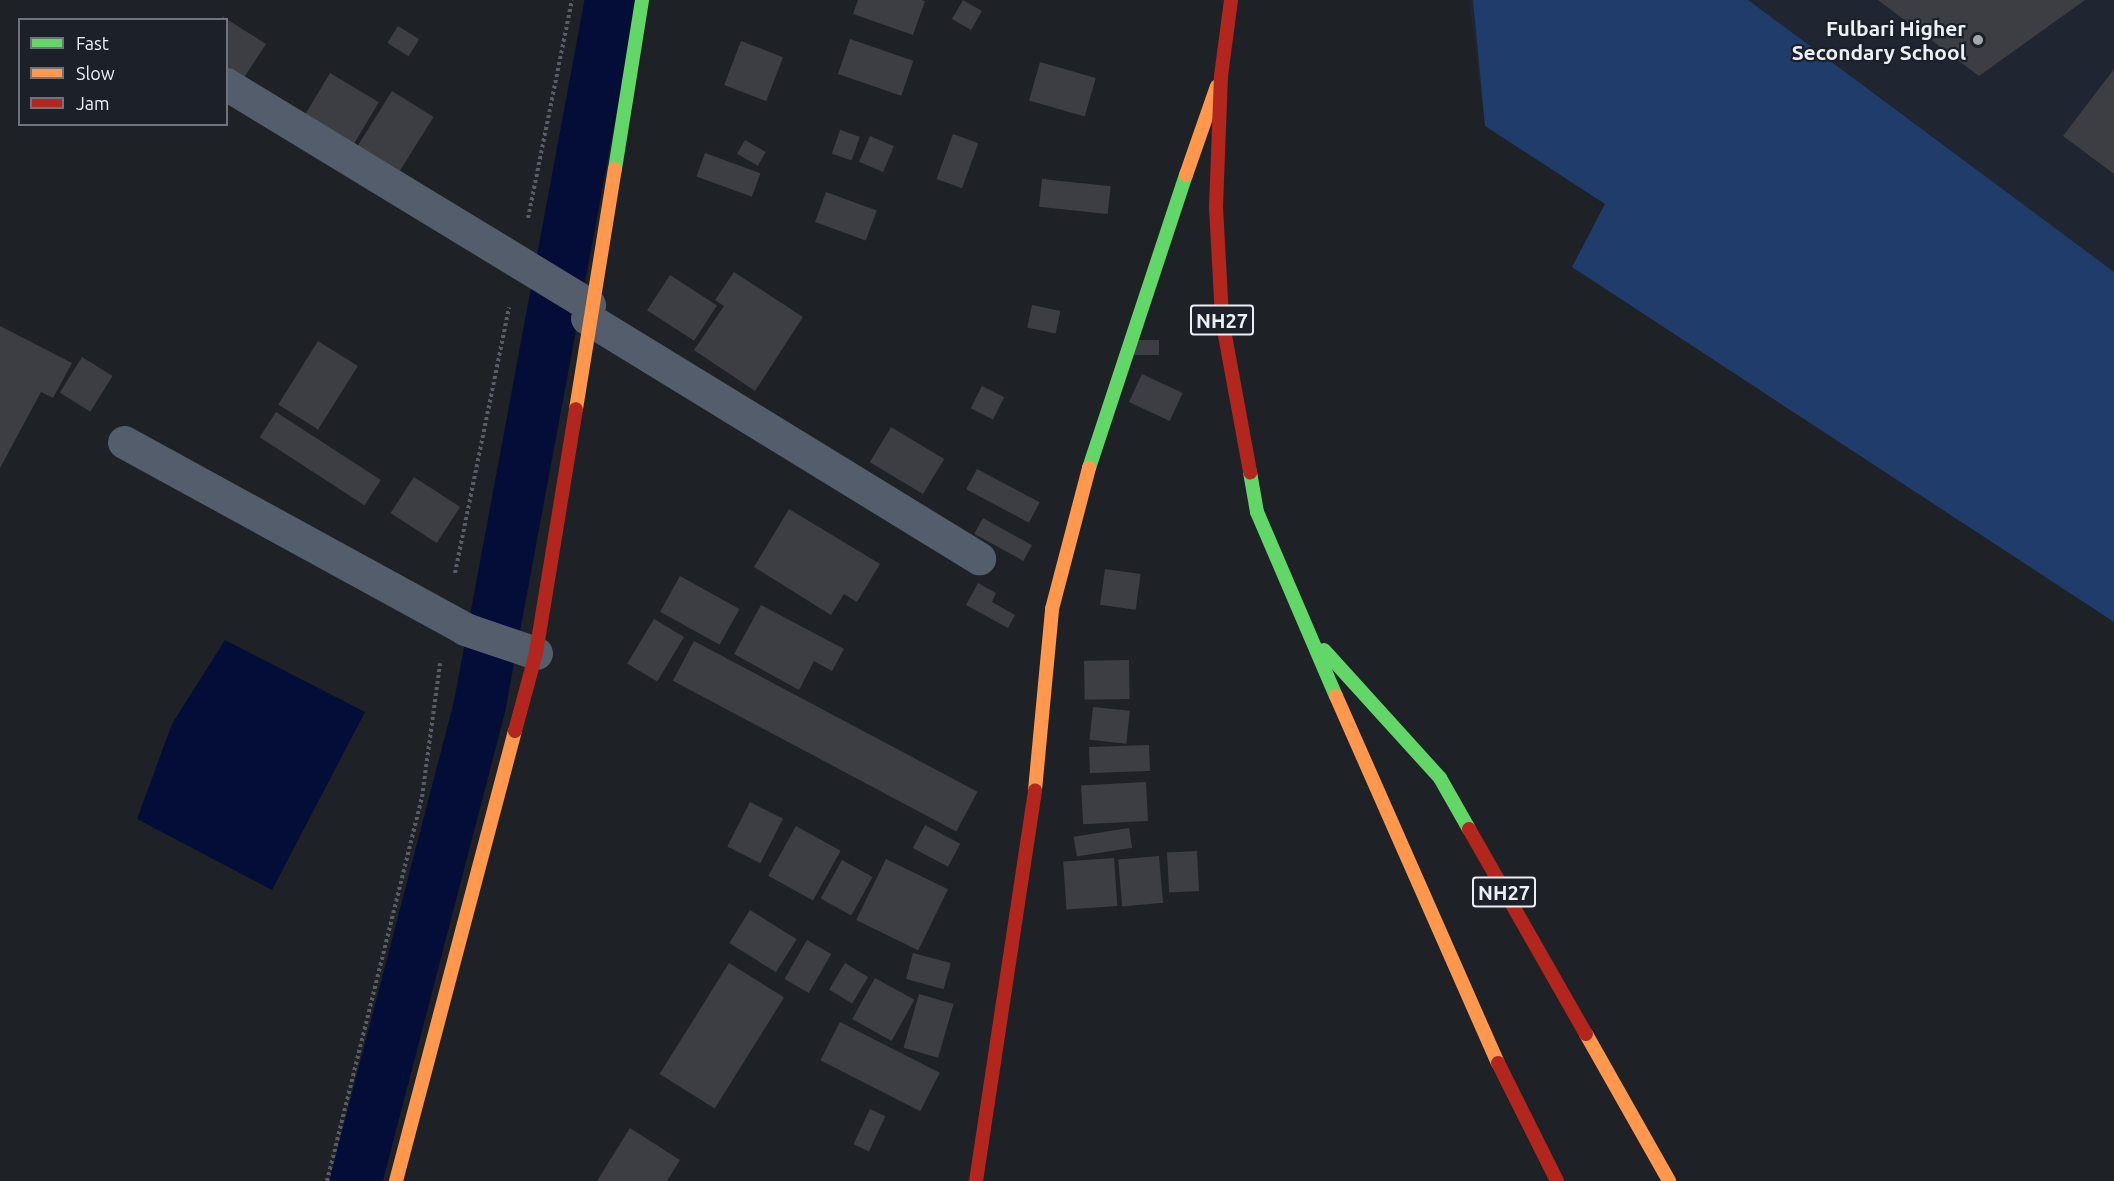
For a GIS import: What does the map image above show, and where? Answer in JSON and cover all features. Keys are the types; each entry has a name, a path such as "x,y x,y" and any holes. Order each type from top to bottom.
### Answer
{"main road":[{"path":"396,1181 524,650 583,306 642,0"},
{"name":"NH27","path":"1231,0 1221,76 1216,207 1233,400 1257,512 1305,629 1466,999 1557,1181"},
{"path":"976,1181 1034,798 1052,609 1103,414 1221,76"},
{"name":"NH27","path":"1305,629 1440,778 1669,1181"}],"street":[{"path":"228,85 530,269 583,306 979,558"},
{"path":"124,442 455,622 524,650"}],"path":[{"path":"327,1181 422,797 455,622"}],"shaded area":[{"path":"1469,0 2114,0 2114,622 1572,267 1605,204 1485,126"},
{"path":"1473,0 1748,0 2114,272 2114,622 1572,267 1605,204 1485,126"},
{"path":"225,640 365,712 272,890 137,819 172,724"}],"building":[{"path":"858,0 925,1 913,35 853,14"},
{"path":"963,0 982,11 971,30 952,19"},
{"name":"Fulbari Higher Secondary School","path":"1878,0 2085,0 1979,76"},
{"path":"228,20 266,44 241,82 228,74"},
{"path":"398,26 419,39 409,56 387,43"},
{"path":"850,39 913,61 901,96 838,74"},
{"path":"741,41 783,57 766,101 724,85"},
{"path":"1040,62 1096,78 1085,116 1029,100"},
{"path":"2114,69 2114,174 2063,136"},
{"path":"330,73 379,102 354,144 305,114"},
{"path":"392,91 434,117 398,174 356,148"},
{"path":"840,130 860,137 852,160 832,154"},
{"path":"953,134 978,143 962,188 937,179"},
{"path":"870,136 894,146 883,172 859,162"},
{"path":"745,140 766,152 758,166 737,154"},
{"path":"705,153 760,173 752,197 696,176"},
{"path":"1042,179 1111,186 1108,214 1039,207"},
{"path":"826,192 877,210 866,241 815,222"},
{"path":"734,272 803,317 755,391 694,350 724,306 715,300"},
{"path":"670,275 717,305 694,341 647,310"},
{"path":"1032,305 1060,311 1056,334 1027,327"},
{"path":"0,326 72,363 53,398 41,392 0,468"},
{"path":"1134,340 1159,340 1159,355 1134,355"},
{"path":"318,341 358,366 318,430 278,405"},
{"path":"82,357 113,376 90,412 60,393"},
{"path":"1142,374 1183,393 1170,421 1129,402"},
{"path":"982,386 1004,397 993,420 971,408"},
{"path":"276,412 381,480 364,505 260,437"},
{"path":"891,427 944,459 923,494 870,462"},
{"path":"977,469 1040,502 1029,523 966,489"},
{"path":"414,477 460,507 437,543 391,513"},
{"path":"789,509 880,564 857,602 844,594 831,615 754,567"},
{"path":"983,518 1032,545 1023,561 974,534"},
{"path":"1105,569 1141,574 1136,610 1100,605"},
{"path":"680,576 739,609 720,645 660,612"},
{"path":"978,583 996,593 992,602 1015,615 1008,628 966,605"},
{"path":"761,605 844,649 832,671 814,661 799,690 734,654"},
{"path":"654,619 684,637 657,682 627,664"},
{"path":"694,641 977,792 956,831 673,681"},
{"path":"1129,660 1130,699 1085,700 1084,661"},
{"path":"1093,707 1130,711 1126,744 1090,740"},
{"path":"1149,745 1150,771 1090,773 1089,747"},
{"path":"1146,782 1148,821 1083,824 1081,785"},
{"path":"750,802 783,819 760,863 727,847"},
{"path":"925,825 960,844 948,867 913,848"},
{"path":"796,826 841,851 813,901 768,876"},
{"path":"1129,828 1132,848 1077,857 1074,837"},
{"path":"1197,851 1199,891 1169,893 1167,853"},
{"path":"1159,856 1163,903 1122,906 1118,860"},
{"path":"1114,858 1117,906 1066,909 1063,862"},
{"path":"886,859 948,889 918,950 856,920"},
{"path":"842,860 873,877 851,915 821,898"},
{"path":"750,910 797,939 776,972 729,943"},
{"path":"807,940 831,954 809,993 784,979"},
{"path":"913,953 951,963 944,989 906,979"},
{"path":"729,963 784,997 715,1109 660,1074"},
{"path":"845,963 868,977 852,1003 829,990"},
{"path":"875,978 914,1000 892,1041 852,1019"},
{"path":"919,994 954,1004 938,1058 904,1048"},
{"path":"840,1022 940,1073 920,1111 820,1060"},
{"path":"870,1109 885,1116 869,1152 854,1144"},
{"path":"630,1128 680,1160 667,1181 597,1181"}],"waterway":[{"path":"356,1181 480,704 611,0"}],"traffic: fast":[{"path":"615,169 642,0"},
{"path":"1089,468 1186,175"},
{"path":"1250,472 1257,512 1336,696"},
{"path":"1324,650 1440,778 1469,829"}],"traffic: slow":[{"path":"1186,175 1217,86"},
{"path":"576,409 615,169"},
{"path":"1035,790 1052,609 1089,468"},
{"path":"1336,696 1498,1063"},
{"path":"396,1181 515,731"},
{"path":"1586,1034 1669,1181"}],"traffic: jam":[{"path":"1231,0 1221,76 1216,207 1222,319 1250,472"},
{"path":"515,731 536,653 576,409"},
{"path":"976,1181 1035,790"},
{"path":"1469,829 1586,1034"},
{"path":"1498,1063 1557,1181"}],"place":[{"name":"Fulbari Higher Secondary School","path":"1978,40"}]}
